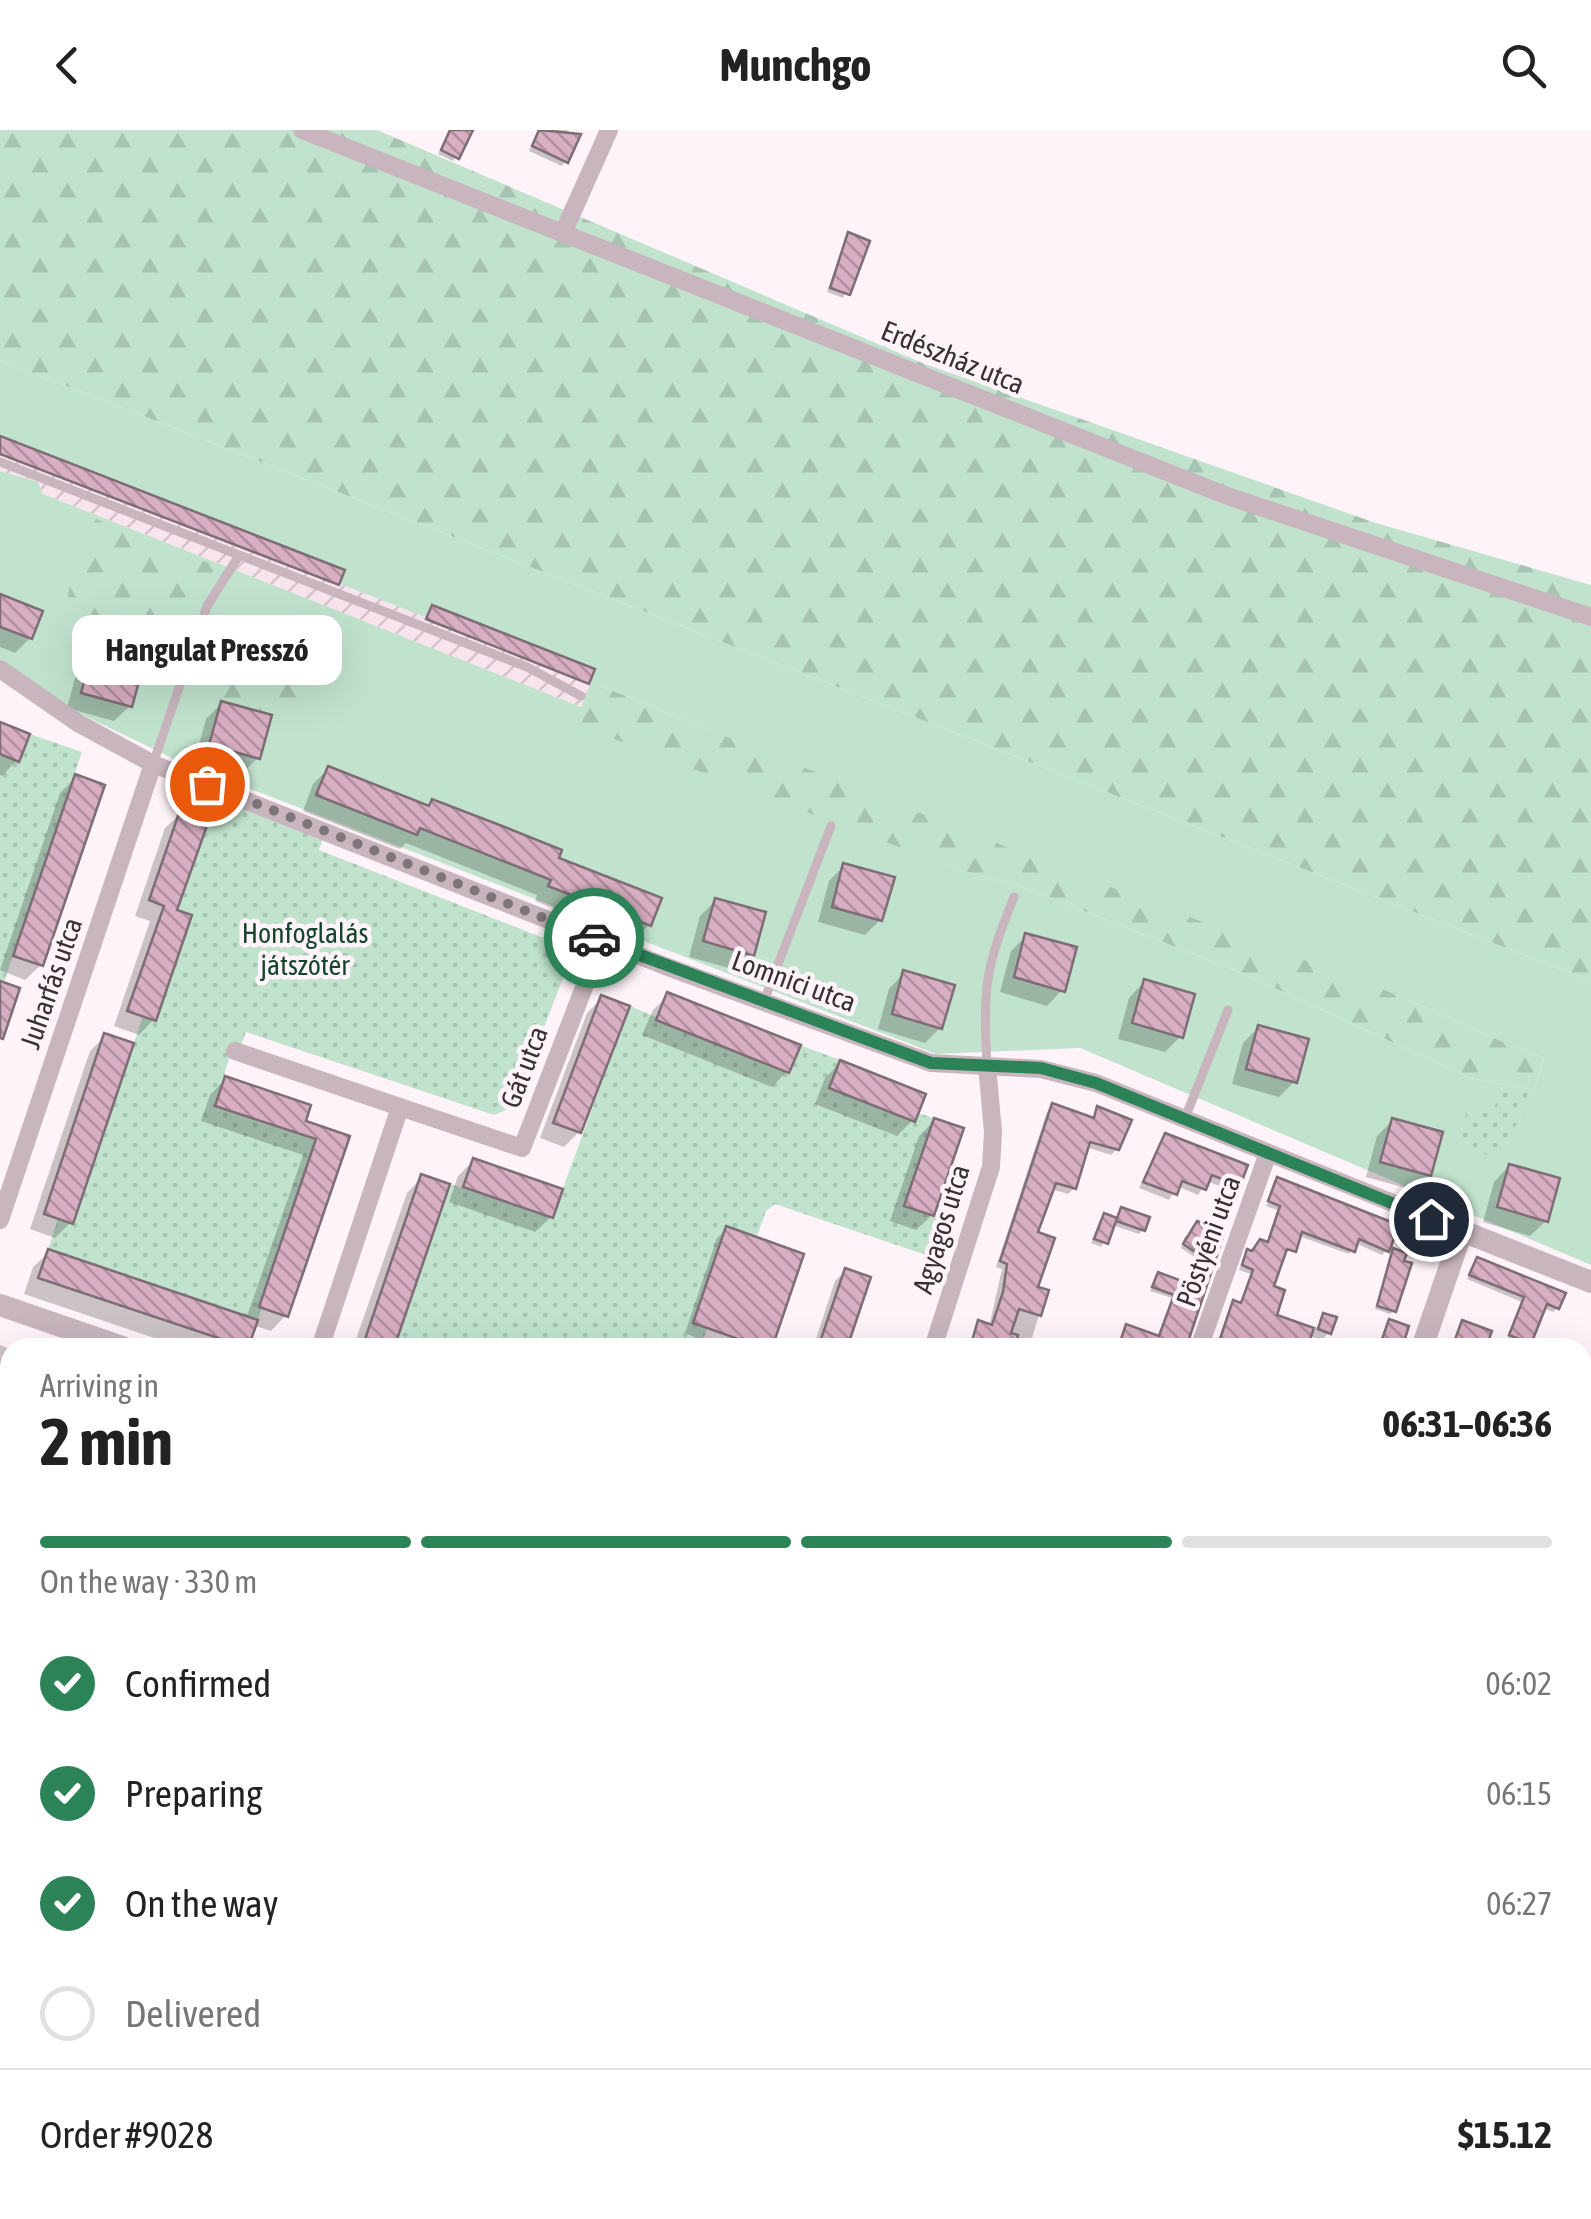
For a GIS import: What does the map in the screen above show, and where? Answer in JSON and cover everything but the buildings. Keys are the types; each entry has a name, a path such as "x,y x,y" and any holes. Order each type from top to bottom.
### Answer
{"street":[{"name":"Erdészház utca","path":"302,130 1230,497 1591,617"},
{"path":"564,231 610,130"},
{"name":"Lomnici utca","path":"0,669 78,723 153,764 602,941 931,1063 1070,1074 1591,1282"},
{"name":"Juharfás utca","path":"0,1220 153,764"},
{"name":"Gát utca","path":"235,1051 522,1148 602,941"},
{"name":"Agyagos utca","path":"936,1338 991,1167 993,1132 987,1065"},
{"path":"323,1338 400,1107"},
{"name":"Pöstyéni utca","path":"1202,1338 1268,1153"},
{"path":"1425,1338 1462,1232"},
{"path":"0,1305 96,1338"}],"lane":[{"path":"0,462 527,667 581,696"},
{"path":"153,764 207,606 238,557"},
{"path":"763,1003 831,826"},
{"path":"987,1065 983,992 988,961 1014,897"},
{"path":"1185,1119 1228,1010"}],"shaded area":[{"path":"0,451 591,681 581,707 43,494 38,482 0,471"}],"green space":[{"path":"0,130 377,130 925,364 1376,523 1591,585 1591,981 0,360"},
{"path":"0,360 1591,981 1591,1265 1080,1048 936,1054 176,760 0,675 0,471 38,482 43,494 581,707 591,682 0,451","holes":["596,684 1086,879 1403,998 1544,1058 1534,1090 1470,1078 1244,974 1031,890 954,868 846,824"]},
{"path":"96,519 219,567 212,620 316,665 303,726 235,701 155,684 147,653 91,644 64,629 72,564"},
{"path":"596,684 989,840 1384,990 1544,1058 1534,1090 1470,1078 1244,974 1031,890 954,868 580,726"},
{"path":"30,734 82,752 4,982 0,981 0,754 19,761"},
{"name":"Honfoglalás játszótér","path":"217,796 323,838 319,850 564,946 571,958 513,1107 494,1115 246,1032 241,1045 234,1042 215,1105 316,1139 258,1320 48,1249 58,1219 73,1223 143,1016 156,1020 192,916 177,910"},
{"path":"630,1006 789,1073 800,1045 840,1060 829,1088 914,1121 918,1113 934,1118 904,1205 947,1222 935,1258 775,1204 766,1211 757,1236 726,1226 693,1323 707,1328 704,1338 397,1338 450,1184 552,1218"},
{"path":"1505,1084 1536,1095 1495,1156 1457,1149 1468,1106 1493,1110"}],"way so far":[{"path":"207,784 594,938"}],"place":[{"name":"Hangulat Presszó","path":"207,784"}],"route":[{"path":"594,938 931,1063 1041,1068 1070,1074 1431,1219"}]}
